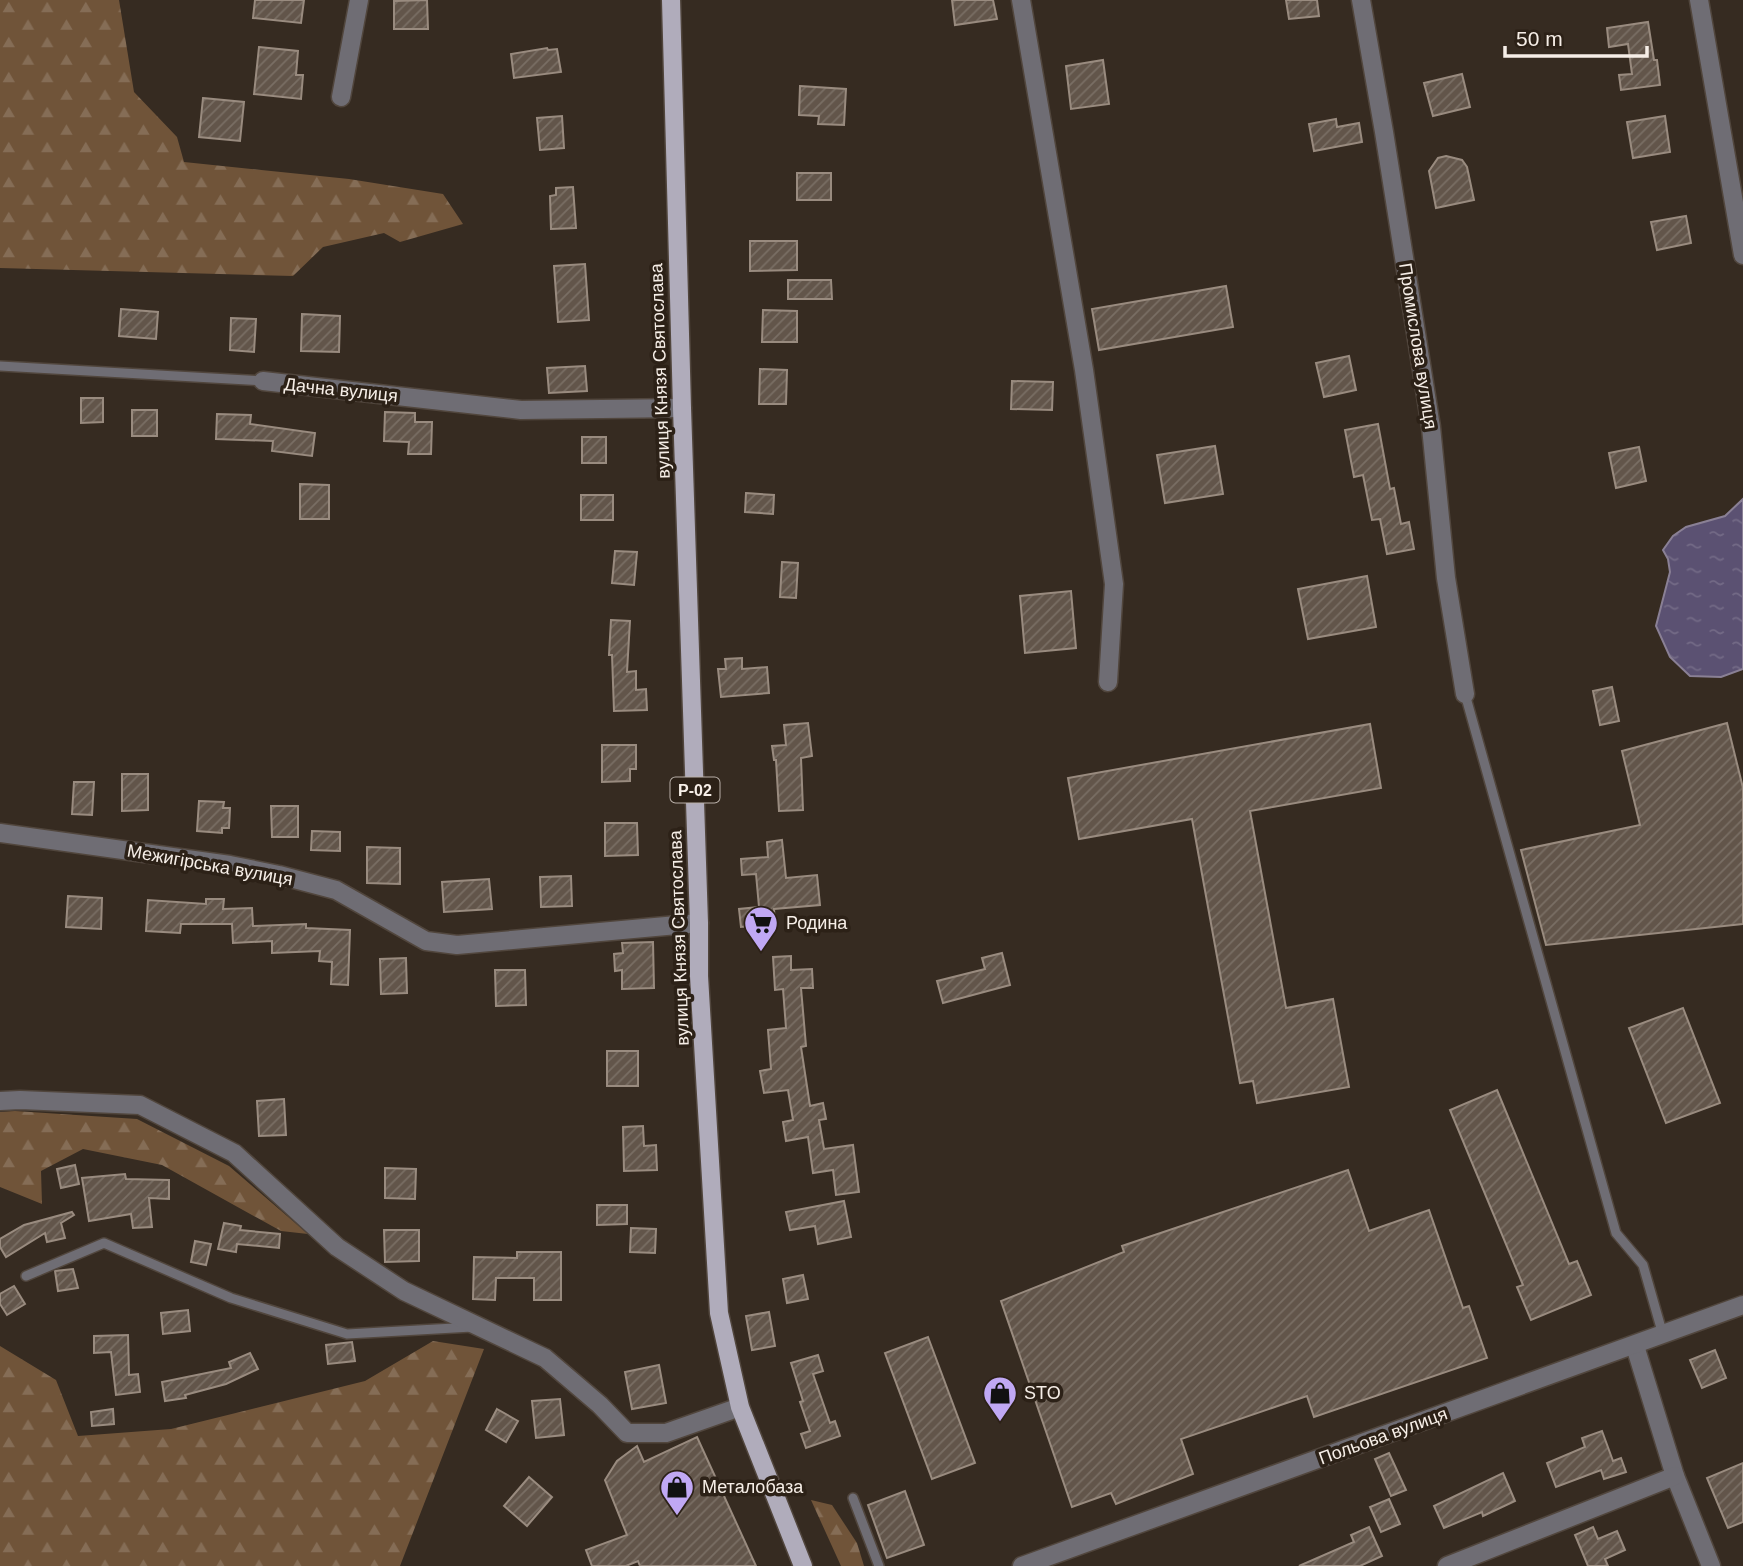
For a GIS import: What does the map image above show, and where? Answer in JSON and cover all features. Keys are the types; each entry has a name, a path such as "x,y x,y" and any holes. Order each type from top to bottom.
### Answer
{"main road":[{"name":"вулиця Князя Святослава","path":"671,0 699,976 719,1313 740,1407 803,1566"}],"street":[{"path":"341,97 359,0"},
{"path":"1021,0 1084,370 1114,584 1108,682"},
{"name":"Промислова вулиця","path":"1361,0 1432,428 1446,578 1465,694"},
{"path":"1699,0 1743,256"},
{"name":"Дачна вулиця","path":"263,381 520,410 682,408"},
{"name":"Межигірська вулиця","path":"0,833 230,865 279,875 336,890 426,942 457,945 699,923"},
{"path":"0,1101 140,1105 234,1153 337,1247 404,1291 545,1358 600,1405 627,1433 666,1433 740,1407"},
{"path":"1664,1335 1743,1305"},
{"path":"1635,1346 1675,1476 1710,1566"},
{"name":"Польова вулиця","path":"1022,1566 1635,1346"},
{"path":"1447,1566 1675,1476"}],"lane":[{"name":"Дачна вулиця","path":"0,366 263,381"},
{"path":"1465,694 1616,1233 1643,1265 1664,1335 1635,1346"},
{"path":"26,1276 104,1243 231,1298 347,1334 477,1326"},
{"path":"853,1499 879,1566"}],"green space":[{"path":"0,0 119,0 134,92 177,137 184,162 349,179 443,194 463,224 400,242 384,233 323,247 293,276 0,268"},
{"path":"0,1112 137,1119 229,1166 308,1234 281,1231 162,1165 83,1149 41,1171 42,1204 0,1187"},
{"path":"433,1341 484,1349 400,1566 0,1566 0,1346 56,1380 78,1436 171,1429 365,1381"},
{"path":"811,1500 832,1505 857,1543 864,1566 841,1566"}],"water":[{"path":"1743,499 1743,669 1721,677 1690,676 1670,657 1656,626 1670,572 1663,550 1673,536 1686,527 1725,516"}],"building":[{"path":"255,0 304,0 301,23 253,18"},
{"path":"427,0 428,29 394,29 394,1"},
{"path":"952,0 993,0 997,19 955,25"},
{"path":"1286,0 1317,0 1319,16 1289,19"},
{"path":"1648,22 1660,85 1621,90 1619,75 1632,74 1628,44 1609,47 1607,28"},
{"path":"259,47 298,51 296,75 303,75 301,99 254,94"},
{"path":"557,49 561,72 514,78 511,54"},
{"path":"1103,60 1109,104 1071,109 1066,66"},
{"path":"1462,74 1470,107 1433,116 1424,83"},
{"path":"800,86 846,89 844,125 818,124 819,116 799,115"},
{"path":"203,98 244,102 240,141 199,137"},
{"path":"562,116 564,148 540,150 537,118"},
{"path":"1665,116 1670,152 1633,158 1627,122"},
{"path":"1336,119 1337,127 1359,123 1362,142 1314,151 1309,124"},
{"path":"1446,156 1462,160 1467,167 1474,200 1436,208 1429,171 1438,158"},
{"path":"797,173 831,173 831,200 797,200"},
{"path":"573,187 576,228 551,229 550,196 556,195 556,188"},
{"path":"1686,216 1691,243 1657,250 1651,222"},
{"path":"750,241 797,241 797,270 750,271"},
{"path":"585,264 589,320 558,322 554,266"},
{"path":"788,280 831,280 832,299 788,299"},
{"path":"1226,286 1233,327 1099,350 1092,309"},
{"path":"121,309 158,312 156,339 119,336"},
{"path":"763,310 797,311 797,342 762,342"},
{"path":"302,314 340,316 339,352 301,351"},
{"path":"231,318 256,319 254,352 230,350"},
{"path":"1349,356 1356,390 1324,397 1316,363"},
{"path":"585,366 587,391 549,393 547,368"},
{"path":"760,369 787,370 786,404 759,404"},
{"path":"1012,381 1053,382 1052,410 1011,409"},
{"path":"81,398 103,398 103,422 81,423"},
{"path":"132,410 157,410 157,436 132,436"},
{"path":"385,412 415,413 415,422 432,422 431,454 408,454 409,442 384,441"},
{"path":"217,414 251,415 250,424 315,433 312,456 272,451 273,441 216,439"},
{"path":"1378,424 1390,489 1394,488 1401,524 1409,522 1414,549 1387,554 1380,519 1372,520 1363,475 1354,477 1345,430"},
{"path":"582,437 606,437 606,463 582,463"},
{"path":"1215,446 1223,494 1165,503 1157,455"},
{"path":"1639,447 1646,481 1616,488 1609,453"},
{"path":"300,484 329,485 329,519 300,519"},
{"path":"746,493 774,495 773,514 745,512"},
{"path":"581,495 613,495 613,520 581,520"},
{"path":"615,551 637,552 634,585 612,583"},
{"path":"782,562 798,563 796,598 780,597"},
{"path":"1367,576 1376,627 1308,639 1298,589"},
{"path":"1071,591 1076,648 1025,653 1020,596"},
{"path":"611,620 630,621 627,672 636,671 636,690 646,689 647,710 614,711 612,655 609,655"},
{"path":"742,658 742,669 767,667 769,693 721,697 718,669 726,669 725,659"},
{"path":"1612,687 1619,721 1600,725 1593,691"},
{"path":"808,723 812,756 801,758 803,810 779,811 776,760 772,746 786,745 784,725"},
{"path":"1727,723 1743,788 1743,924 1546,945 1521,850 1640,825 1622,751"},
{"path":"1370,724 1381,788 1250,811 1286,1008 1333,999 1349,1087 1257,1103 1253,1081 1240,1083 1192,819 1079,839 1068,778"},
{"path":"602,745 636,745 636,769 630,769 630,781 602,782"},
{"path":"122,774 148,774 148,810 122,811"},
{"path":"74,782 94,782 92,815 72,814"},
{"path":"199,801 224,802 223,808 230,808 229,828 222,828 222,833 197,831"},
{"path":"271,806 298,806 298,837 272,837"},
{"path":"605,823 637,823 638,855 605,856"},
{"path":"312,831 340,832 340,851 311,850"},
{"path":"782,840 786,878 817,875 820,905 774,909 775,924 741,927 739,909 759,907 756,874 742,875 741,859 768,857 767,842"},
{"path":"367,847 400,848 400,884 367,883"},
{"path":"571,876 572,906 541,907 540,877"},
{"path":"489,879 492,909 444,912 442,882"},
{"path":"68,896 102,898 101,929 66,927"},
{"path":"206,899 224,899 223,909 252,908 253,926 306,924 306,928 350,930 348,985 331,984 332,962 319,961 320,951 272,953 272,941 233,943 232,924 181,924 180,933 146,931 148,900 206,904"},
{"path":"653,942 654,988 622,989 622,970 615,971 614,954 623,953 622,943"},
{"path":"1002,953 1010,985 943,1003 937,981 985,969 982,958"},
{"path":"791,956 791,970 812,969 813,988 801,988 806,1046 801,1047 810,1106 823,1103 826,1119 819,1120 824,1149 853,1145 859,1192 836,1195 833,1170 813,1173 808,1137 786,1141 783,1122 793,1120 788,1090 764,1093 760,1071 771,1069 768,1030 786,1028 783,989 775,990 773,957"},
{"path":"406,958 407,993 381,994 380,959"},
{"path":"495,970 525,970 526,1005 496,1006"},
{"path":"1683,1008 1720,1103 1666,1123 1629,1028"},
{"path":"607,1051 638,1051 638,1086 607,1086"},
{"path":"1497,1090 1569,1264 1577,1261 1591,1295 1531,1320 1517,1287 1523,1285 1450,1110"},
{"path":"284,1099 286,1135 259,1136 257,1101"},
{"path":"643,1126 644,1146 656,1145 657,1170 624,1171 623,1127"},
{"path":"75,1165 79,1184 61,1188 57,1169"},
{"path":"385,1168 416,1169 415,1199 385,1198"},
{"path":"1348,1170 1369,1231 1429,1210 1463,1308 1469,1306 1487,1358 1314,1417 1307,1396 1181,1439 1193,1474 1116,1504 1111,1493 1072,1507 1001,1301 1124,1252 1122,1246"},
{"path":"125,1174 126,1179 169,1180 169,1199 149,1198 152,1227 133,1228 131,1214 89,1221 82,1178"},
{"path":"844,1201 851,1237 818,1244 815,1226 790,1230 786,1212"},
{"path":"597,1205 627,1205 627,1224 597,1225"},
{"path":"72,1212 74,1215 61,1223 65,1238 47,1242 45,1233 6,1257 0,1247 0,1239 24,1225"},
{"path":"224,1223 241,1226 240,1230 280,1234 279,1248 237,1244 236,1252 218,1249"},
{"path":"631,1228 656,1229 655,1253 630,1252"},
{"path":"384,1230 419,1230 419,1261 385,1262"},
{"path":"195,1241 211,1244 206,1265 191,1262"},
{"path":"517,1252 561,1252 561,1300 534,1300 534,1278 496,1278 495,1300 473,1299 474,1257 517,1258"},
{"path":"73,1269 78,1288 58,1291 55,1271"},
{"path":"803,1275 808,1299 787,1303 783,1279"},
{"path":"14,1286 25,1304 7,1315 0,1304 0,1294"},
{"path":"188,1310 190,1331 163,1334 161,1313"},
{"path":"769,1312 775,1346 752,1350 746,1316"},
{"path":"128,1335 129,1375 138,1374 140,1392 116,1395 111,1352 94,1353 94,1336"},
{"path":"928,1337 975,1463 932,1479 885,1353"},
{"path":"352,1342 355,1361 328,1364 326,1345"},
{"path":"1715,1350 1726,1378 1702,1388 1690,1360"},
{"path":"250,1353 258,1369 226,1384 185,1395 186,1398 165,1401 162,1382 231,1368 229,1362"},
{"path":"818,1355 823,1371 813,1374 830,1423 835,1421 840,1436 806,1448 801,1434 810,1431 791,1363"},
{"path":"659,1365 666,1403 632,1409 625,1372"},
{"path":"560,1399 564,1435 536,1438 532,1401"},
{"path":"113,1409 114,1424 92,1426 91,1412"},
{"path":"497,1409 518,1421 506,1442 486,1430"},
{"path":"1602,1431 1613,1461 1621,1458 1626,1472 1604,1479 1601,1470 1556,1487 1547,1463 1585,1447 1582,1438"},
{"name":"Металобаза","path":"697,1437 756,1566 640,1566 638,1561 626,1566 592,1566 586,1550 627,1535 605,1480 617,1461 637,1446 644,1462"},
{"path":"1389,1453 1406,1490 1391,1496 1375,1459"},
{"path":"1743,1463 1743,1522 1728,1528 1707,1478"},
{"path":"1503,1473 1515,1501 1483,1516 1482,1512 1444,1528 1434,1506"},
{"path":"529,1477 552,1497 527,1526 504,1506"},
{"path":"905,1491 924,1545 887,1558 868,1505"},
{"path":"1389,1499 1400,1524 1381,1532 1370,1507"},
{"path":"1369,1527 1382,1556 1360,1566 1299,1566 1354,1542 1351,1535"},
{"path":"1593,1527 1598,1539 1617,1531 1625,1550 1605,1559 1608,1566 1588,1566 1575,1535"}],"place":[{"name":"Родина","path":"761,953"},
{"name":"STO","path":"1000,1423"},
{"name":"Металобаза","path":"677,1517"}]}
